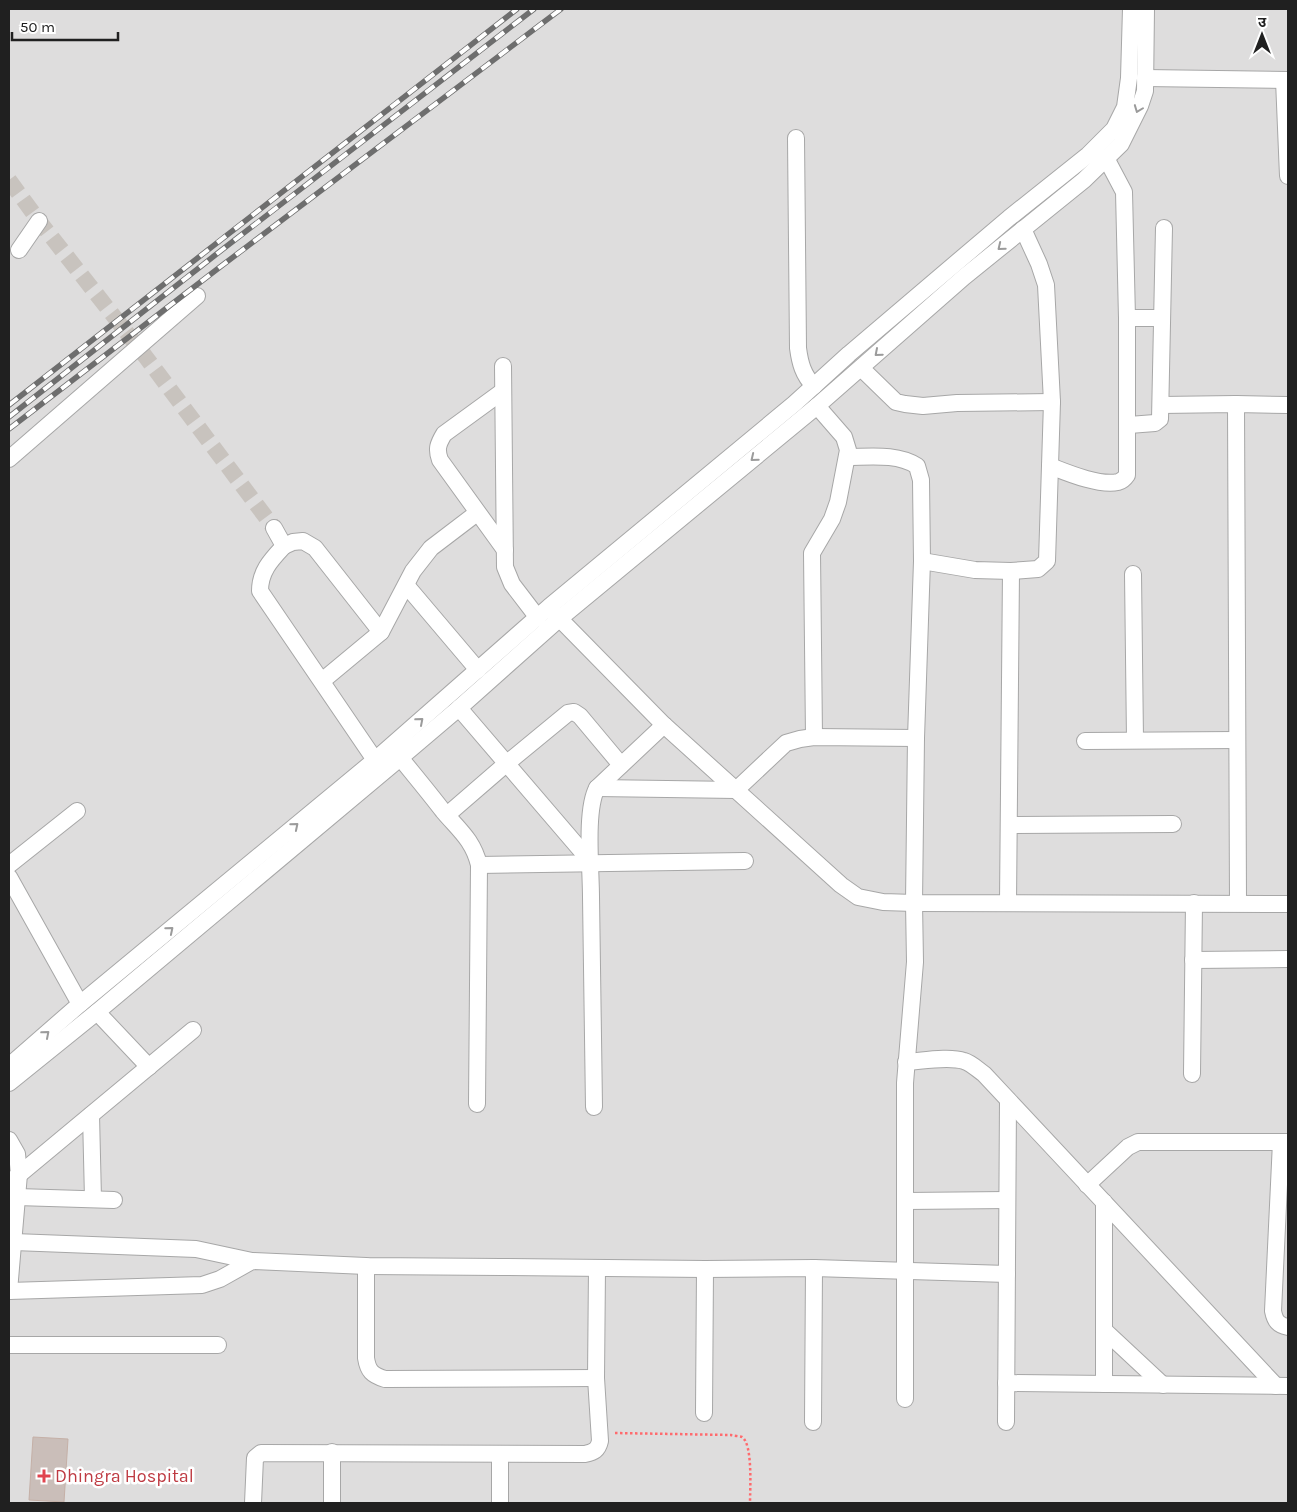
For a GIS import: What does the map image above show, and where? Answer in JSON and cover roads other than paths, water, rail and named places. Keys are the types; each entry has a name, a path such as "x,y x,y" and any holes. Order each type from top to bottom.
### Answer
{"street":[{"path":"9,1066 80,1004 375,760 396,752 459,708 549,615 1009,218 1088,155 1114,129 1125,107 1129,78 1131,9"},
{"path":"9,1083 97,1012 396,752 478,670 817,406 964,277 1084,180 1121,144 1133,122 1144,91 1146,9"},
{"path":"1144,78 1286,80 1288,176"},
{"path":"796,138 798,348 801,367 814,386"},
{"path":"1050,466 1098,481 1118,482 1127,475 1129,466 1124,192 1106,158"},
{"path":"19,250 39,221"},
{"path":"1129,425 1159,421 1161,405 1164,228"},
{"path":"922,560 975,570 1011,571 1038,569 1047,561 1052,402 1046,285 1039,264 1023,229"},
{"path":"9,459 197,296"},
{"path":"1127,318 1162,318"},
{"path":"503,366 505,567 512,584 549,615 664,725 841,886 858,897 883,902 1288,904"},
{"path":"861,368 896,402 905,404 924,406 957,403 1052,402"},
{"path":"504,391 444,434 438,443 437,451 440,460 505,550"},
{"path":"1236,404 1238,904"},
{"path":"1161,405 1288,405"},
{"path":"814,737 812,552 832,519 838,502 848,450 844,437 817,406"},
{"path":"847,457 886,457 912,463 917,466 921,480 922,560 916,738 915,962 906,1062 906,1398"},
{"path":"322,681 381,632 393,613 414,571 431,548 477,513"},
{"path":"274,528 284,546"},
{"path":"375,760 260,591 260,581 267,564 284,546 293,542 303,541 315,548 381,632"},
{"path":"1008,903 1011,571"},
{"path":"1133,574 1135,740"},
{"path":"406,585 478,670"},
{"path":"459,708 590,862"},
{"path":"447,815 568,713 574,712 580,716 621,765"},
{"path":"594,1106 590,862 591,806 597,788 664,725"},
{"path":"597,788 736,790 786,743 814,737 916,738"},
{"path":"1084,741 1237,740"},
{"path":"396,752 447,815 467,836 476,852 479,865 477,1104"},
{"path":"9,866 77,811"},
{"path":"1009,825 1174,824"},
{"path":"479,865 745,861"},
{"path":"9,877 80,1004"},
{"path":"1192,1074 1194,904"},
{"path":"1193,960 1288,960"},
{"path":"97,1012 149,1068"},
{"path":"15,1184 91,1115 194,1030"},
{"path":"906,1062 962,1060 972,1064 984,1074 1087,1185 1282,1386"},
{"path":"1006,1422 1008,1100"},
{"path":"91,1115 93,1199"},
{"path":"9,1140 17,1154 14,1242 9,1291 202,1285 220,1279 252,1261"},
{"path":"1087,1185 1128,1146 1138,1142 1284,1142 1282,1235 1272,1311 1274,1319 1280,1325 1288,1327"},
{"path":"15,1184 93,1199 114,1200"},
{"path":"906,1201 1007,1200"},
{"path":"1104,1202 1104,1384"},
{"path":"14,1242 196,1249 252,1261 366,1266 814,1268 1007,1274"},
{"path":"366,1266 366,1358 367,1368 374,1375 385,1379 596,1378"},
{"path":"253,1503 255,1458 261,1452 592,1453 598,1448 600,1433 596,1378 597,1268"},
{"path":"813,1422 814,1268"},
{"path":"704,1414 706,1269"},
{"path":"1104,1330 1163,1385"},
{"path":"9,1346 218,1345"},
{"path":"1006,1383 1282,1386"},
{"path":"332,1452 332,1503"},
{"path":"500,1454 500,1503"}],"tunnel":[{"path":"9,180 145,356 274,528"}],"railway":[{"path":"9,405 517,9"},
{"path":"9,417 534,9"},
{"path":"9,429 561,9"}],"place":[{"name":"Dhingra Hospital","path":"44,1476"}]}
